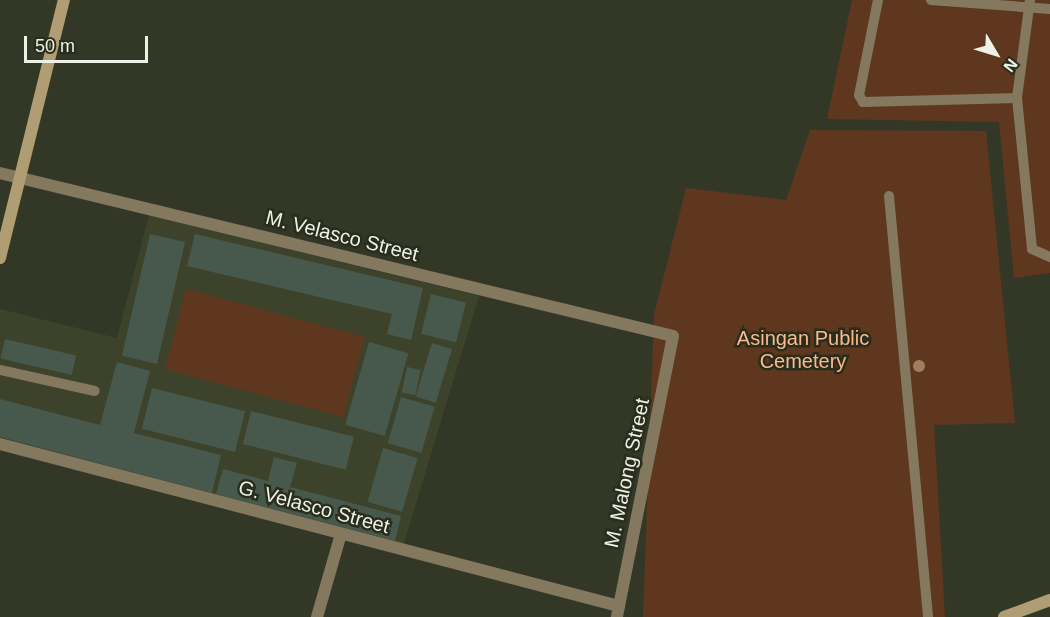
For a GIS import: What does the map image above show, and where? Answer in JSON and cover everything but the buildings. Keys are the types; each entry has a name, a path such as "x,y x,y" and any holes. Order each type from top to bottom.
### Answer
{"main road":[{"path":"0,258 64,0"},
{"path":"1004,617 1050,600"}],"street":[{"name":"M. Velasco Street","path":"0,173 674,337"},
{"name":"M. Malong Street","path":"618,611 674,337"},
{"name":"G. Velasco Street","path":"0,444 341,534 618,611"},
{"path":"317,617 341,534"}],"lane":[{"path":"878,0 859,95 863,102 1017,98"},
{"path":"931,0 1029,4 1050,9"},
{"path":"1029,4 1017,98 1032,249 1050,257"},
{"path":"889,196 928,617"},
{"path":"0,370 95,391"}],"shaded area":[{"path":"149,215 479,296 403,546 0,440 0,309 117,338"}],"green space":[{"path":"852,0 1050,0 1050,273 1014,278 999,122 827,119"},
{"name":"Asingan Public Cemetery","path":"810,130 986,131 1015,423 934,425 945,617 643,617 654,315 686,188 786,200"},
{"path":"186,289 365,337 343,417 165,369"}]}
